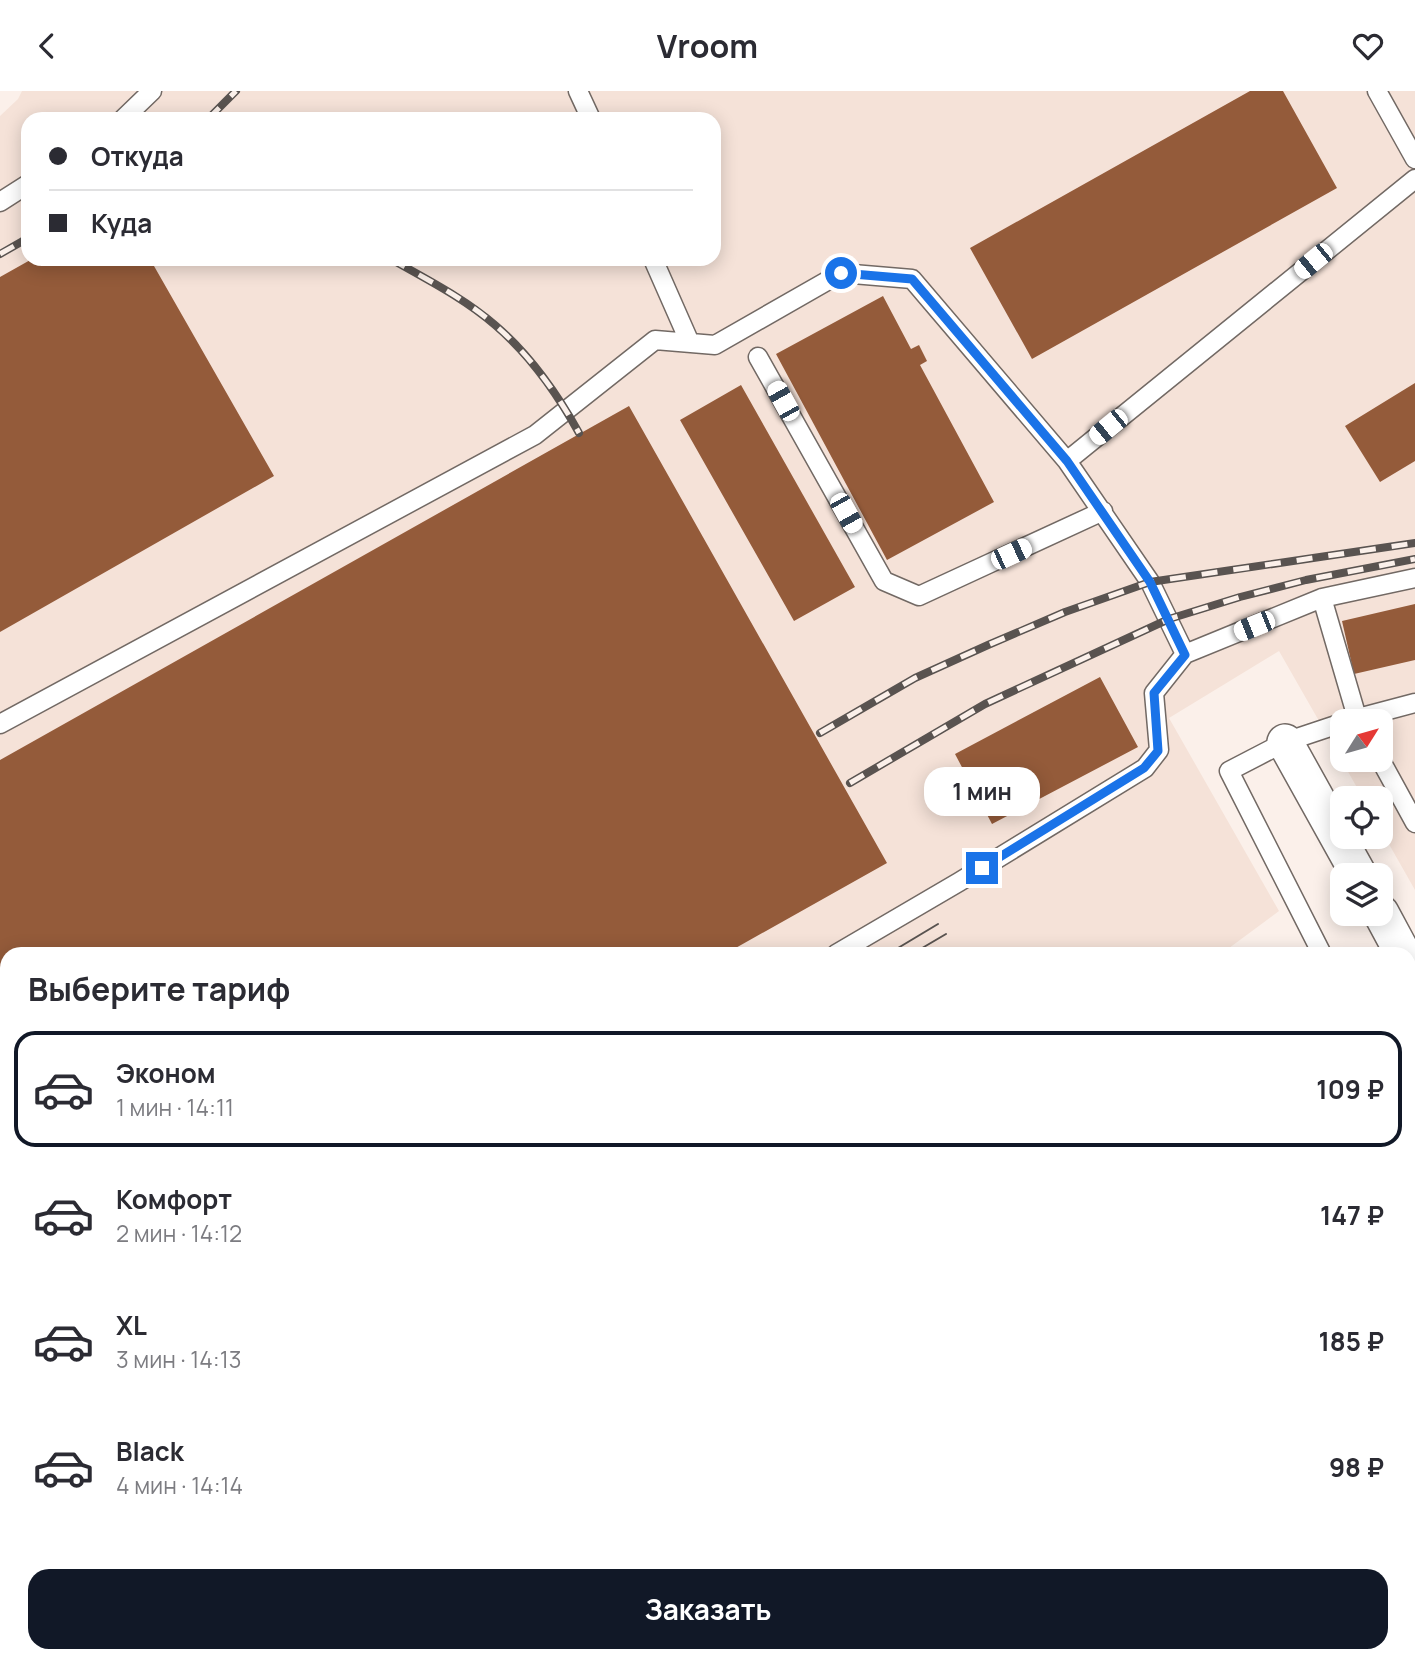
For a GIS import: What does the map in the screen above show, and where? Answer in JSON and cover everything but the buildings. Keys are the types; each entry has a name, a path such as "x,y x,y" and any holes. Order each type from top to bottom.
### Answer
{"street":[{"path":"1285,742 1352,863"},
{"path":"1388,926 1400,947"}],"lane":[{"path":"130,112 152,91"},
{"path":"578,91 587,112"},
{"path":"1377,91 1415,159"},
{"path":"1067,461 1415,179"},
{"path":"0,202 21,188"},
{"path":"656,266 690,342"},
{"path":"0,724 535,435 655,340 715,345 841,273 912,279 1067,461 1150,582 1185,655"},
{"path":"758,356 884,581 919,596 1103,511"},
{"path":"848,947 1144,768 1158,751 1154,693 1185,655 1322,598 1415,578"},
{"path":"1322,598 1348,709"},
{"path":"1393,709 1415,703"},
{"path":"1318,947 1229,771 1285,742 1330,728"},
{"path":"1387,772 1415,823"}],"shaded area":[{"path":"22,91 1415,91 1415,890 1392,849 1393,786 1356,786 1348,772 1393,772 1393,709 1330,709 1330,740 1279,651 1169,718 1279,911 1230,947 0,947 0,116 18,99"}],"tram line":[{"path":"900,947 938,924"},
{"path":"924,947 946,934"}],"railway":[{"path":"215,112 236,91"},
{"path":"0,254 21,242"},
{"path":"403,266 458,298 508,337 542,376 579,433"},
{"path":"820,733 915,678 1065,612 1150,582 1415,543"},
{"path":"850,783 985,704 1169,619 1306,580 1415,559"}],"route":[{"path":"841,273 912,279 1067,461 1150,582 1185,655 1154,693 1158,751 1144,768 982,868"}]}
